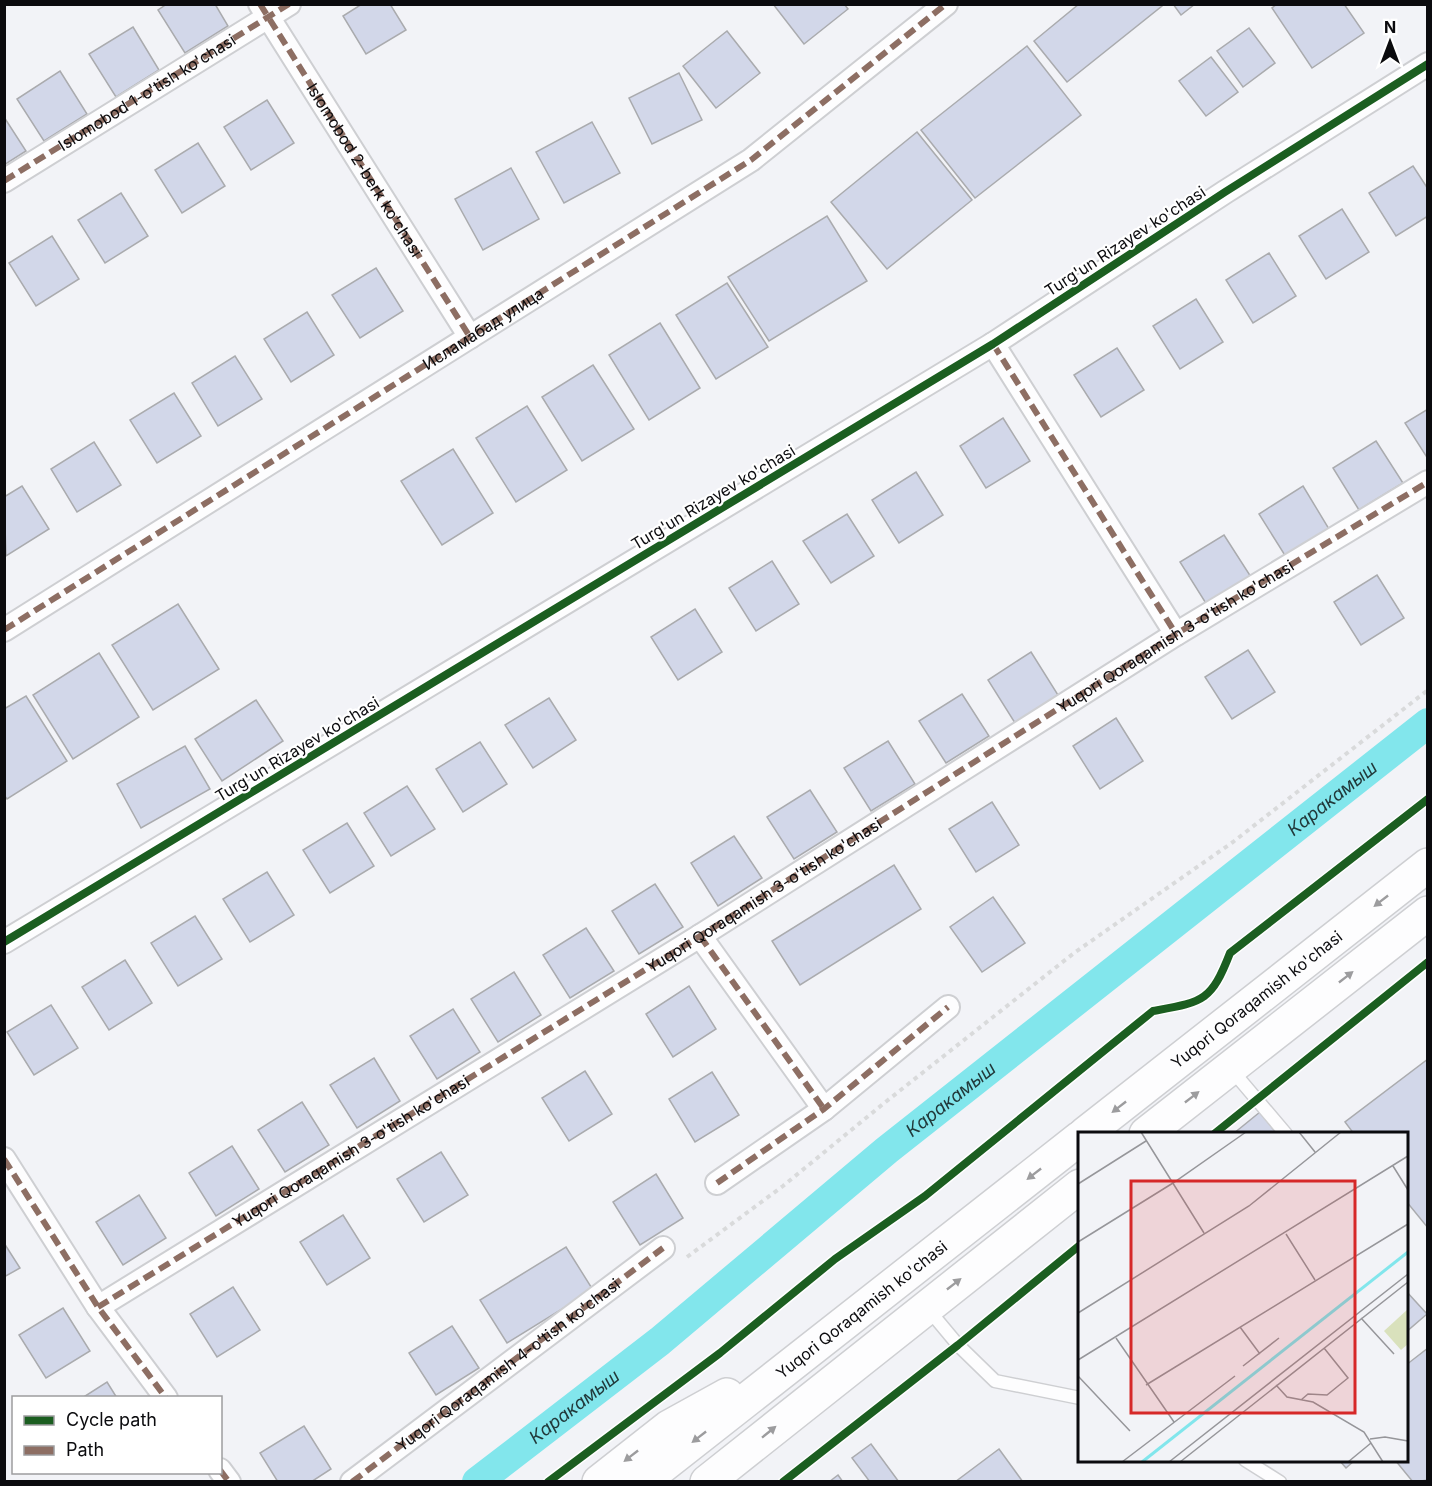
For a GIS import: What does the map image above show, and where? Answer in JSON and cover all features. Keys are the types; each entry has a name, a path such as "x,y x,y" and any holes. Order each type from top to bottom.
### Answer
{"main road":[{"name":"Yuqori Qoraqamish ko'chasi","path":"1088,1132 1428,865"},
{"path":"1149,1132 1428,913"},
{"name":"Yuqori Qoraqamish ko'chasi","path":"642,1482 1078,1140"},
{"path":"707,1482 1078,1188"},
{"path":"588,1471 807,1352"}],"street":[{"name":"Islomobod 1-o'tish ko'chasi","path":"4,181 265,12 289,4"},
{"name":"Исламабад улица","path":"4,630 751,160 946,4"},
{"name":"Islomobod 2-berk ko'chasi","path":"265,12 470,337"},
{"name":"Turg'un Rizayev ko'chasi","path":"4,942 993,344 1225,192 1428,64"},
{"path":"993,344 1176,634"},
{"name":"Yuqori Qoraqamish 3-o'tish ko'chasi","path":"98,1307 700,936 1176,634 1428,483"},
{"path":"700,936 824,1108"},
{"path":"717,1183 824,1108 948,1006"},
{"path":"4,1159 98,1307 165,1396"},
{"name":"Yuqori Qoraqamish 4-o'tish ko'chasi","path":"352,1482 663,1248"}],"lane":[{"path":"1230,1068 1284,1132"},
{"path":"926,1306 958,1345 996,1381 1078,1398"},
{"path":"1247,1462 1280,1482"}],"path":[{"path":"686,1258 783,1186 1074,953 1233,842 1428,690"},
{"path":"672,1389 835,1259 925,1196 1153,1011 1187,1005 1205,997 1220,980 1230,953 1428,799"},
{"path":"1216,1132 1428,962"},
{"path":"783,1482 958,1345 1078,1247"},
{"path":"548,1482 588,1471"}],"building":[{"path":"167,4 215,4 228,26 185,53 158,10"},
{"path":"362,4 390,4 406,30 366,54 343,16"},
{"path":"773,4 844,4 848,9 804,44"},
{"path":"1079,4 1161,4 1162,6 1067,82 1034,41"},
{"path":"1173,4 1195,4 1181,15"},
{"path":"1277,4 1344,4 1364,33 1312,68 1272,8"},
{"path":"133,27 159,70 116,97 89,54"},
{"path":"1249,28 1275,63 1243,87 1217,51"},
{"path":"727,31 760,73 716,108 683,66"},
{"path":"1027,46 1081,115 975,198 921,130"},
{"path":"1211,57 1238,92 1206,116 1179,81"},
{"path":"60,71 87,114 44,141 17,99"},
{"path":"679,73 702,120 652,144 629,98"},
{"path":"267,100 294,143 251,170 224,127"},
{"path":"4,117 26,151 4,165"},
{"path":"592,122 620,173 564,203 536,152"},
{"path":"917,132 972,200 887,269 831,202"},
{"path":"198,143 225,186 182,213 155,170"},
{"path":"1413,166 1428,189 1428,216 1396,236 1369,193"},
{"path":"511,168 539,219 483,250 455,199"},
{"path":"121,193 148,236 105,263 78,220"},
{"path":"1342,209 1369,252 1326,279 1299,236"},
{"path":"827,216 867,281 769,341 728,277"},
{"path":"52,236 79,279 36,306 9,263"},
{"path":"1269,253 1296,296 1253,323 1226,280"},
{"path":"376,268 403,311 360,338 332,295"},
{"path":"727,283 768,347 716,379 676,315"},
{"path":"1196,299 1223,342 1180,369 1153,326"},
{"path":"307,312 334,355 291,382 264,339"},
{"path":"660,323 700,388 649,420 609,355"},
{"path":"1117,348 1144,390 1101,417 1074,375"},
{"path":"235,356 262,399 218,426 192,383"},
{"path":"593,365 634,429 582,461 542,397"},
{"path":"174,393 201,436 157,463 130,420"},
{"path":"527,406 567,470 516,502 476,438"},
{"path":"1428,409 1428,459 1405,423"},
{"path":"1003,418 1030,461 986,488 960,446"},
{"path":"1376,441 1403,483 1359,510 1333,468"},
{"path":"94,442 121,485 77,512 51,469"},
{"path":"453,449 493,513 442,545 401,481"},
{"path":"916,472 943,515 899,543 872,500"},
{"path":"22,486 49,529 6,556 4,497"},
{"path":"1303,486 1329,529 1286,557 1259,514"},
{"path":"847,514 874,556 831,583 803,541"},
{"path":"1224,535 1251,577 1207,605 1180,562"},
{"path":"772,561 799,604 756,631 729,588"},
{"path":"1377,575 1404,618 1361,645 1334,602"},
{"path":"178,604 219,669 153,710 112,645"},
{"path":"695,609 722,652 678,680 651,637"},
{"path":"1248,650 1275,692 1232,719 1205,677"},
{"path":"1031,652 1058,695 1015,723 988,680"},
{"path":"99,653 139,717 73,759 33,695"},
{"path":"962,694 989,736 946,763 919,721"},
{"path":"26,696 67,761 7,799 4,795 4,709"},
{"path":"549,698 576,740 533,768 505,725"},
{"path":"256,700 283,741 222,781 195,739"},
{"path":"1116,718 1143,761 1100,789 1073,746"},
{"path":"888,741 915,784 871,811 844,768"},
{"path":"480,742 507,784 463,812 436,769"},
{"path":"185,746 210,789 141,828 117,784"},
{"path":"407,786 435,829 391,856 364,813"},
{"path":"810,790 837,832 794,859 767,817"},
{"path":"992,802 1019,845 976,872 949,829"},
{"path":"347,823 374,866 330,893 303,850"},
{"path":"734,836 762,878 718,906 691,863"},
{"path":"894,865 921,909 800,985 772,941"},
{"path":"267,872 294,915 250,942 223,899"},
{"path":"655,884 683,927 639,954 612,911"},
{"path":"993,897 1025,943 982,972 950,927"},
{"path":"195,916 222,959 178,986 151,943"},
{"path":"586,928 614,971 570,998 543,955"},
{"path":"125,960 152,1003 109,1030 82,987"},
{"path":"514,972 541,1015 498,1042 471,999"},
{"path":"689,986 716,1029 673,1057 646,1014"},
{"path":"51,1005 78,1048 34,1075 7,1032"},
{"path":"453,1009 480,1052 437,1079 410,1036"},
{"path":"374,1058 400,1101 357,1128 330,1085"},
{"path":"1428,1059 1428,1228 1408,1203 1408,1132 1352,1132 1345,1122"},
{"path":"585,1071 612,1114 569,1141 542,1098"},
{"path":"712,1072 739,1115 695,1142 669,1099"},
{"path":"302,1102 329,1145 285,1172 258,1130"},
{"path":"1260,1112 1275,1132 1235,1132"},
{"path":"232,1146 259,1189 216,1216 189,1173"},
{"path":"441,1152 468,1195 424,1222 397,1179"},
{"path":"656,1174 683,1218 640,1245 613,1202"},
{"path":"139,1195 166,1238 123,1265 96,1222"},
{"path":"343,1215 370,1258 327,1285 300,1242"},
{"path":"4,1243 20,1268 4,1277"},
{"path":"566,1247 593,1290 507,1343 480,1300"},
{"path":"233,1287 260,1330 217,1357 190,1314"},
{"path":"1408,1293 1427,1314 1408,1330"},
{"path":"63,1308 90,1351 46,1378 19,1335"},
{"path":"452,1326 479,1368 436,1395 409,1353"},
{"path":"1428,1348 1428,1480 1413,1482 1397,1462 1408,1462 1408,1363"},
{"path":"107,1382 116,1396 85,1396"},
{"path":"304,1426 331,1469 311,1482 278,1482 260,1453"},
{"path":"871,1444 899,1482 870,1482 852,1458"},
{"path":"999,1449 1023,1482 955,1482"},
{"path":"1341,1462 1353,1462 1346,1468"},
{"path":"838,1475 843,1482 829,1482"}],"waterway":[{"name":"Каракамыш","path":"477,1482 660,1341 887,1150 1428,723"}],"marked path":[{"path":"260,4 470,337"},
{"path":"4,181 289,4"},
{"path":"4,630 751,160 946,4"},
{"path":"993,344 1176,634"},
{"path":"98,1307 700,936 1176,634 1428,482"},
{"path":"700,936 824,1109"},
{"path":"717,1183 824,1109 948,1007"},
{"path":"4,1159 98,1307 165,1396"},
{"path":"352,1482 663,1248"},
{"path":"222,1473 229,1482"}],"cycle path":[{"path":"4,942 993,344 1225,192 1428,64"},
{"path":"548,1482 720,1353 835,1259 925,1196 1153,1011 1194,1002 1203,997 1217,981 1230,953 1428,799"},
{"path":"1216,1132 1428,962"},
{"path":"783,1482 958,1345 1078,1247"}]}
